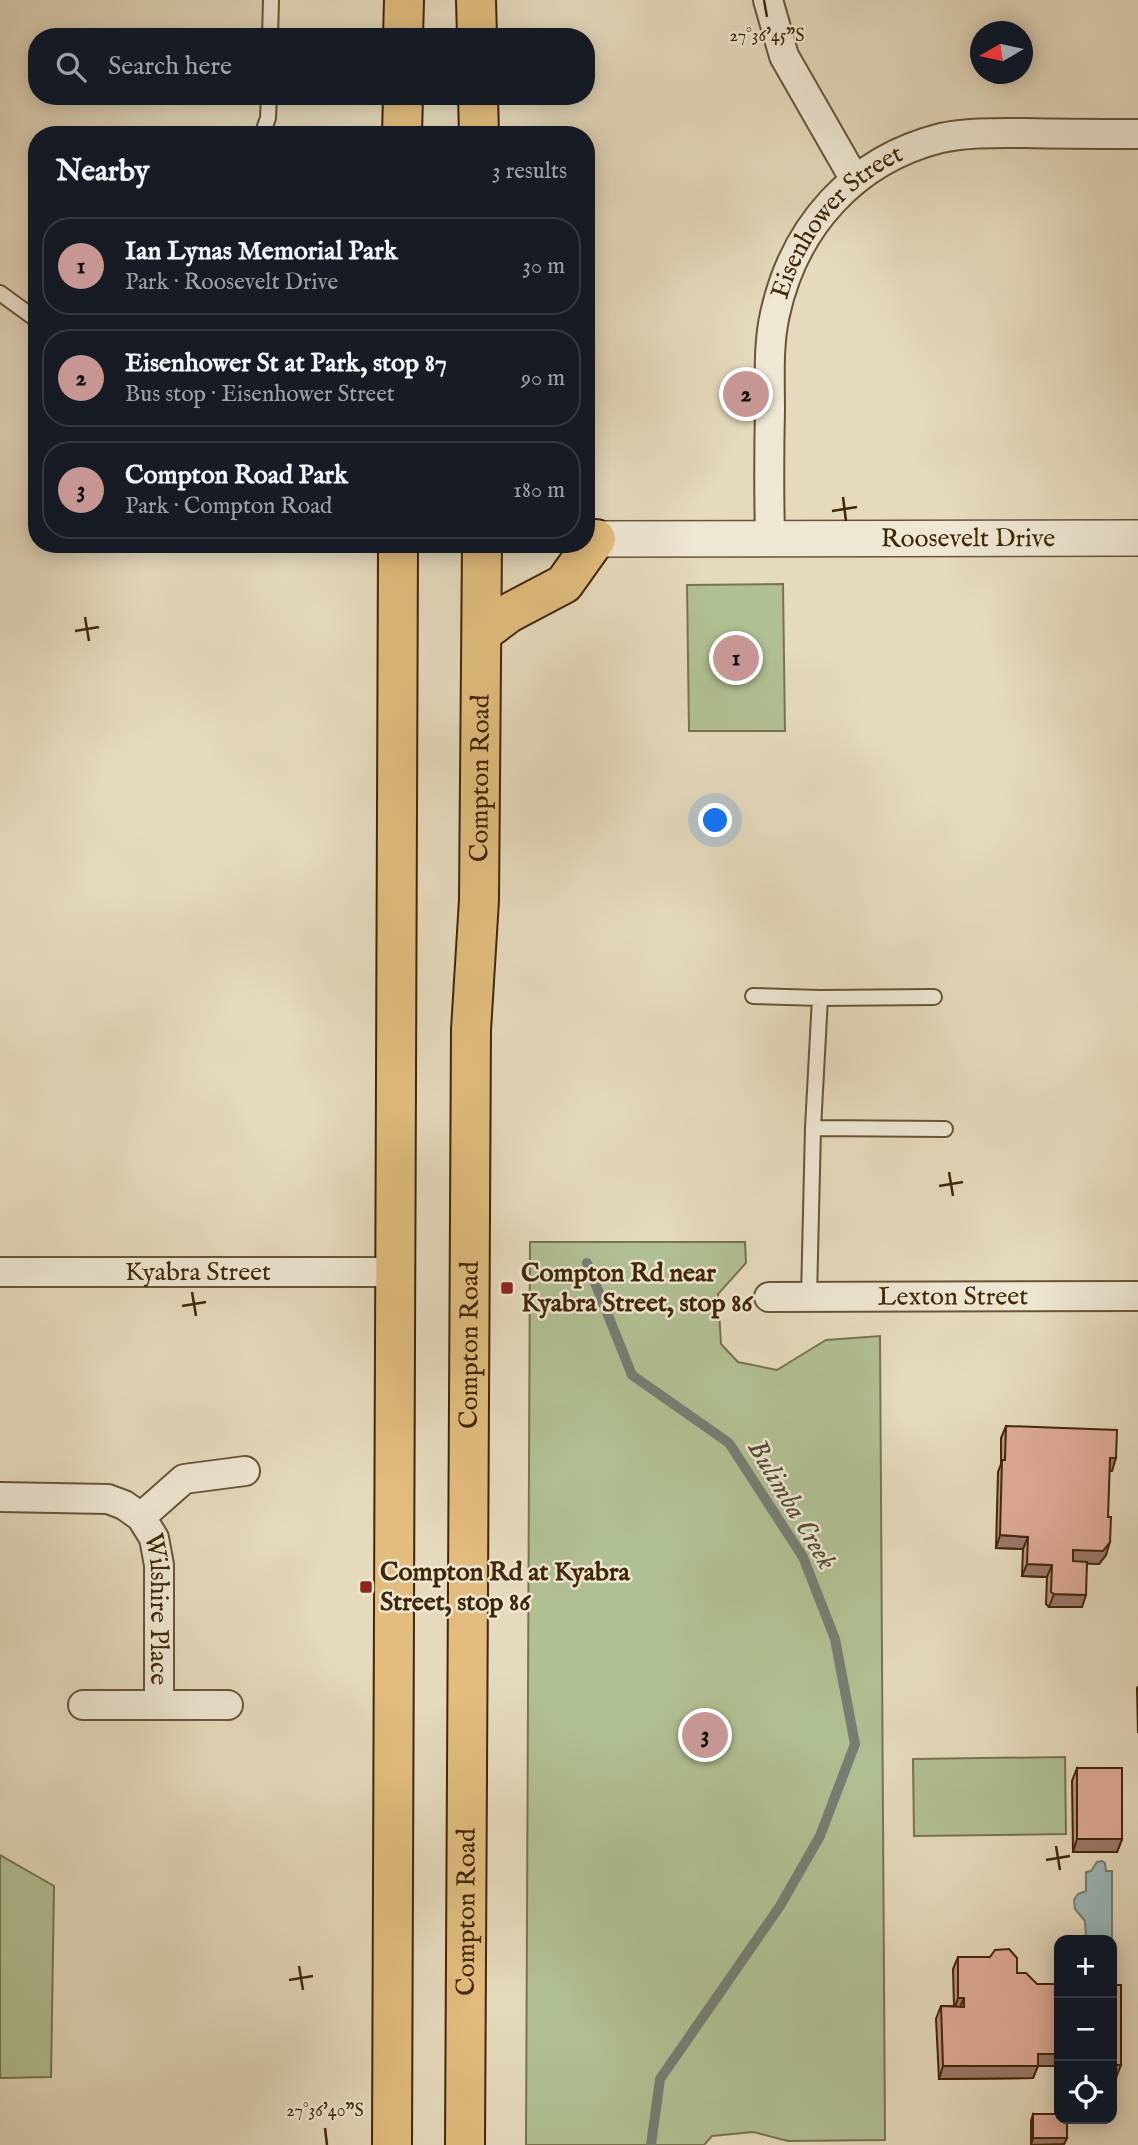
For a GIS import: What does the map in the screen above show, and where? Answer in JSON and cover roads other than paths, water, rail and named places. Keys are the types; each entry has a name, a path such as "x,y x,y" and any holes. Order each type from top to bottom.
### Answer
{"main road":[{"path":"404,0 404,28"},
{"path":"476,0 477,28"},
{"path":"402,126 403,105"},
{"path":"478,105 479,126"},
{"path":"392,2145 398,553"},
{"name":"Compton Road","path":"466,2145 471,1030 480,900 482,553"},
{"path":"482,633 509,613 564,584 583,553"}],"street":[{"path":"768,0 784,55 855,180"},
{"name":"Eisenhower Street","path":"770,537 770,365 774,317 786,275 820,214 855,180 881,161 942,138 976,133 1138,134"},
{"name":"Roosevelt Drive","path":"595,539 1138,538"},
{"name":"Kyabra Street","path":"0,1272 396,1272"},
{"name":"Lexton Street","path":"769,1297 1138,1296"},
{"name":"Wilshire Place","path":"141,1517 184,1479 245,1471"},
{"name":"Wilshire Place","path":"0,1497 108,1499 124,1505 141,1517 154,1538 159,1565 159,1705"},
{"name":"Wilshire Place","path":"83,1705 228,1705"}],"lane":[{"path":"270,28 271,0"},
{"path":"265,126 269,105"},
{"path":"0,293 28,313"},
{"path":"753,996 934,997"},
{"path":"810,1297 813,1128 820,998"},
{"path":"813,1128 945,1129"}],"water":[{"path":"1102,1861 1106,1871 1112,1871 1112,1935 1086,1935 1085,1921 1075,1909 1074,1900 1078,1894 1086,1891 1086,1872 1091,1871 1097,1862"}],"waterway":[{"name":"Bulimba Creek","path":"587,1263 632,1375 729,1443 803,1557 835,1639 855,1744 820,1836 780,1906 660,2079 651,2145"}],"place":[{"name":"Eisenhower St at Park, stop 87","path":"746,394"},
{"name":"Ian Lynas Memorial Park","path":"736,658"},
{"name":"Compton Rd near Kyabra Street, stop 86","path":"507,1288"},
{"name":"Compton Rd at Kyabra Street, stop 86","path":"366,1587"},
{"name":"Compton Road Park","path":"705,1735"}]}
